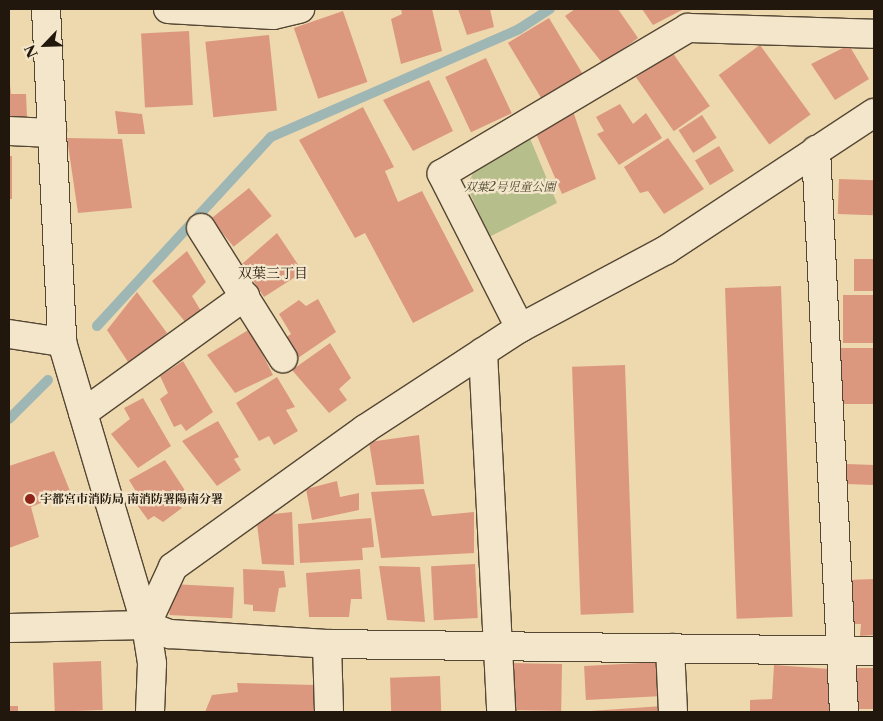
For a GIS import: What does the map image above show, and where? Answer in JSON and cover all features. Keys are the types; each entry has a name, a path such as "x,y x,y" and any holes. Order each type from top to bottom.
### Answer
{"street":[{"path":"46,9 62,342 146,625 152,664 150,712"},
{"path":"168,9 272,15 300,9"},
{"path":"520,328 442,174 688,28 874,34"},
{"path":"146,625 173,567 520,328 666,250 874,113"},
{"path":"9,131 52,134"},
{"path":"816,150 844,712"},
{"path":"201,228 284,358"},
{"path":"82,413 245,296"},
{"path":"9,334 62,342"},
{"path":"483,352 501,712"},
{"path":"9,628 36,629 146,625 170,634 327,644 874,651"},
{"path":"9,645 36,629"},
{"path":"327,644 329,712"},
{"path":"670,648 673,712"}],"green space":[{"name":"双葉2号児童公園","path":"529,136 557,203 489,237 467,186 477,165"}],"building":[{"path":"401,9 432,9 442,51 401,64 391,19 402,14"},
{"path":"458,9 490,9 494,27 467,35"},
{"path":"575,9 618,9 638,38 603,64 565,16"},
{"path":"642,9 684,9 653,25"},
{"path":"343,11 367,82 318,99 294,28"},
{"path":"549,18 583,75 542,99 508,43"},
{"path":"189,31 193,105 145,107 141,34"},
{"path":"269,35 277,111 213,117 205,42"},
{"path":"760,45 811,115 769,145 719,75"},
{"path":"849,45 869,79 835,100 811,64"},
{"path":"672,52 710,106 674,131 636,77"},
{"path":"486,58 512,113 471,132 445,77"},
{"path":"9,77 11,94 26,94 27,117 9,118"},
{"path":"429,80 453,131 413,151 383,100"},
{"path":"620,104 633,124 646,113 662,138 619,165 597,134 604,131 596,117"},
{"path":"363,107 394,167 385,171 398,202 422,191 474,291 413,323 365,233 355,238 299,140"},
{"path":"115,111 142,114 145,134 118,134"},
{"path":"573,111 596,179 562,194 534,129"},
{"path":"702,115 717,138 693,153 679,130"},
{"path":"67,138 122,139 132,208 78,213"},
{"path":"668,138 704,189 664,214 648,191 640,193 624,167"},
{"path":"719,146 734,171 710,185 695,160"},
{"path":"9,156 12,156 12,199 9,199"},
{"path":"839,179 874,180 873,215 838,214"},
{"path":"249,188 272,216 234,247 211,219"},
{"path":"277,233 303,272 264,297 242,264"},
{"path":"187,251 206,282 192,296 201,311 186,323 152,281"},
{"path":"854,259 874,259 874,291 854,291"},
{"path":"781,286 793,617 737,619 725,288"},
{"path":"137,292 167,333 130,365 107,330"},
{"path":"843,295 874,295 874,343 843,343"},
{"path":"318,299 336,332 298,358 285,338 291,334 279,314 299,300 306,306"},
{"path":"250,329 273,375 235,393 207,355"},
{"path":"330,343 351,378 339,389 347,400 329,413 292,370"},
{"path":"840,348 874,348 874,404 840,404"},
{"path":"183,361 213,412 186,431 181,424 174,427 160,399 168,393 160,376"},
{"path":"625,365 634,613 581,615 572,367"},
{"path":"277,377 295,407 286,410 298,431 274,445 269,436 259,441 236,403"},
{"path":"143,398 171,446 138,468 111,434 130,419 124,408"},
{"path":"218,421 239,457 234,459 241,470 217,486 182,441"},
{"path":"419,435 424,484 376,485 369,442"},
{"name":"宇都宮市消防局 南消防署陽南分署","path":"54,451 70,491 31,507 39,537 9,548 9,466"},
{"path":"165,460 188,495 175,502 182,508 163,522 154,516 148,520 135,502 140,498 129,480"},
{"path":"847,464 874,465 873,485 846,484"},
{"path":"337,481 340,497 359,493 359,510 312,520 306,489"},
{"path":"424,489 432,516 474,512 474,553 381,558 371,492"},
{"path":"292,512 294,565 262,564 256,516"},
{"path":"371,518 374,547 362,548 363,560 300,563 298,524"},
{"path":"475,564 478,618 434,620 431,566"},
{"path":"379,566 420,567 425,622 387,620"},
{"path":"243,569 284,571 286,587 279,588 275,612 253,611 253,605 244,604"},
{"path":"360,569 362,599 351,599 349,617 309,617 306,573"},
{"path":"874,579 874,635 860,636 861,624 850,624 848,580"},
{"path":"171,584 234,587 232,618 169,615"},
{"path":"101,661 103,710 55,712 53,663"},
{"path":"661,662 663,696 586,700 584,666"},
{"path":"507,663 562,664 561,711 506,710"},
{"path":"774,665 830,669 831,712 750,712 750,700 772,699"},
{"path":"855,668 874,668 874,709 855,709"},
{"path":"440,676 441,712 391,712 390,678"},
{"path":"237,683 316,685 317,712 205,712 212,695 238,692"},
{"path":"9,706 18,706 18,712 9,712"},
{"path":"663,706 663,712 590,712 590,711"}],"waterway":[{"path":"97,326 271,137 519,29 550,9"},
{"path":"9,419 48,380"}],"place":[{"name":"宇都宮市消防局 南消防署陽南分署","path":"30,499"}],"district":[{"name":"双葉三丁目","path":"273,273"}]}
